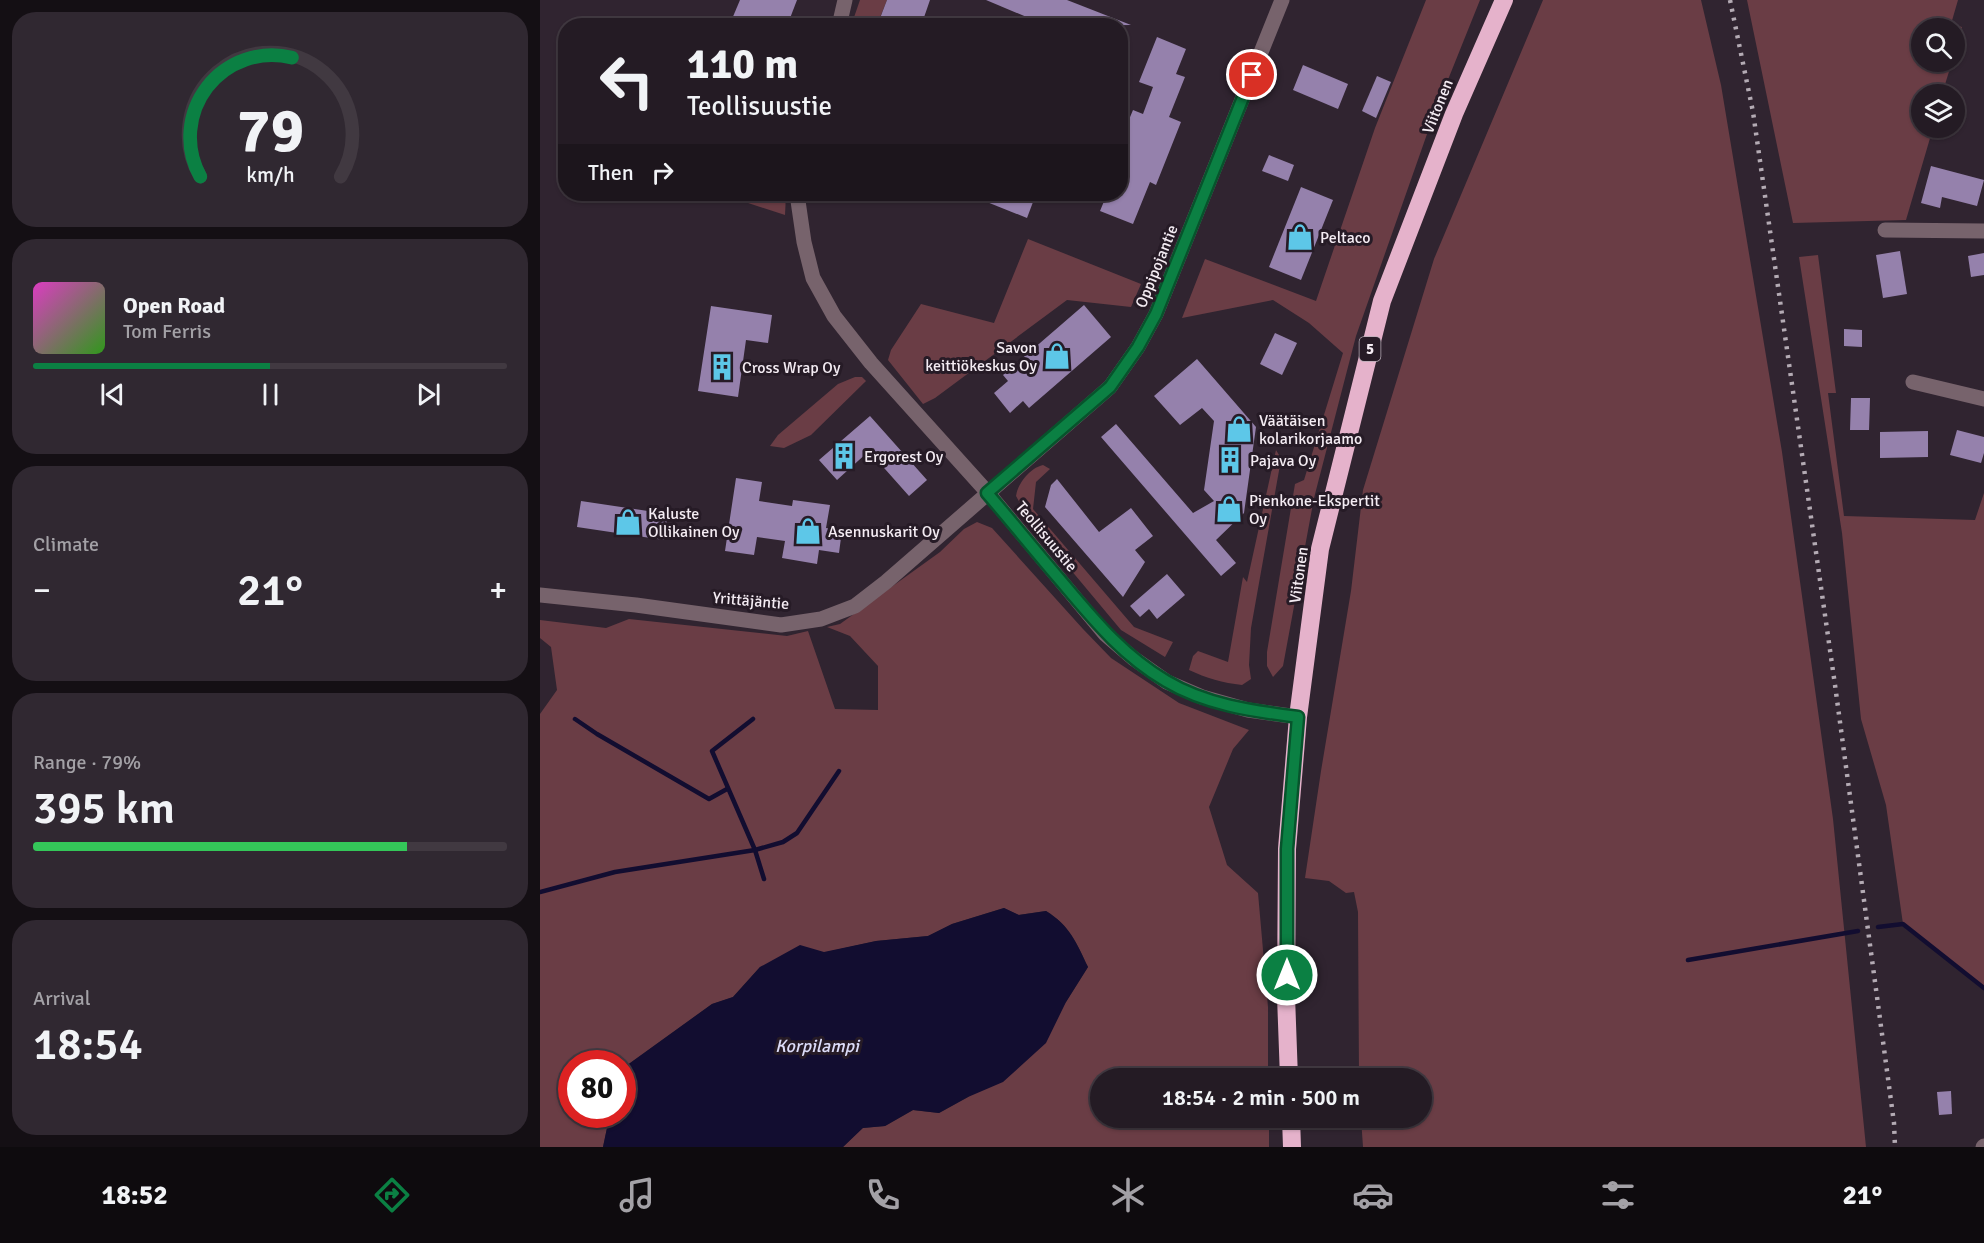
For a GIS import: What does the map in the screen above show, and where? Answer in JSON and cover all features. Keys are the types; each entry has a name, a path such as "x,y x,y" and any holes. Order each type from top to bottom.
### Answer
{"highway":[{"name":"Viitonen","path":"1289,1068 1286,996 1287,849 1298,717 1320,549 1382,301 1454,114 1504,0"},
{"path":"1291,1128 1292,1147"}],"street":[{"path":"840,18 845,0"},
{"name":"Oppipojantie","path":"987,493 1110,387 1143,340 1164,295 1282,0"},
{"name":"Teollisuustie","path":"798,201 804,242 813,278 834,316 871,363 987,493 1105,634 1133,658 1167,682 1202,698 1248,711 1298,717"},
{"path":"1886,230 1984,231"},
{"path":"1913,382 1984,399"},
{"name":"Yrittäjäntie","path":"540,595 636,605 781,625 821,619 855,606 886,582 987,493"}],"shaded area":[{"path":"860,0 887,0 880,18 854,18"},
{"path":"1426,0 1480,0 1433,117 1356,336 1314,498 1283,666 1273,677 1267,666 1267,652 1295,484 1304,480 1343,353 1309,323 1273,300 1182,318 1205,259 1316,301 1375,128"},
{"path":"1543,0 1701,0 1721,85 1782,452 1833,819 1866,1147 1363,1147 1362,1128 1432,1128 1432,1068 1359,1068 1358,912 1354,892 1346,893 1329,881 1305,878 1351,591 1363,490 1434,259"},
{"path":"1747,0 1958,0 1953,18 1911,18 1911,72 1949,72 1945,84 1911,84 1911,138 1930,138 1906,220 1793,223"},
{"path":"786,201 785,215 745,202"},
{"path":"1028,239 1141,284 1131,307 1067,300 935,398 923,404 888,360 891,350 921,304 994,323"},
{"path":"1818,255 1836,393 1828,393 1844,516 1975,520 1984,493 1984,988 1903,924 1886,805 1861,719 1842,533 1799,257"},
{"path":"855,377 862,377 866,381 811,435 784,448 770,446 778,435 838,384"},
{"path":"1276,450 1280,465 1251,628 1249,665 1251,679 1242,685 1208,678 1189,670 1193,656 1198,651 1228,662 1243,577 1247,582"},
{"path":"1043,465 1050,469 1036,482 1033,509 1134,627 1173,642 1165,657 1121,630 1030,521 1016,496 1025,477"},
{"path":"977,522 992,528 1111,658 1179,703 1249,730 1233,749 1209,807 1227,865 1258,893 1268,1007 1268,1068 1090,1068 1090,1128 1269,1128 1269,1147 843,1147 862,1128 885,1126 913,1110 939,1113 968,1097 1066,1002 1088,967 1072,935 1046,911 1018,915 1004,908 952,924 928,936 876,941 760,967 733,997 712,1004 636,1059 636,1050 558,1050 558,1128 607,1128 603,1147 540,1147 540,714 557,690 551,647 540,638 540,620 606,628 629,619 787,636 808,631 835,709 878,710 878,666 850,636 827,627 840,624 940,552 964,529"}],"water":[{"name":"Korpilampi","path":"1004,908 1019,915 1046,911 1072,935 1088,967 1066,1002 1046,1043 1003,1082 939,1113 913,1110 885,1126 863,1128 843,1147 603,1147 607,1128 636,1128 636,1059 712,1004 733,997 760,967 800,945 824,952 876,941 928,936 952,924"}],"building":[{"path":"740,0 797,0 790,18 732,18"},
{"path":"887,0 930,0 924,18 880,18"},
{"path":"986,0 1067,0 1113,18 1029,18"},
{"path":"1157,37 1186,49 1176,74 1185,77 1169,117 1181,122 1156,185 1150,182 1133,224 1100,211 1104,201 1128,201 1128,122 1133,110 1143,114 1153,87 1139,82"},
{"path":"1303,65 1348,84 1338,109 1293,90"},
{"path":"1377,76 1391,82 1376,118 1362,111"},
{"path":"1269,155 1294,165 1288,181 1262,171"},
{"path":"1931,166 1984,180 1977,206 1942,197 1940,208 1921,203"},
{"path":"1301,187 1333,200 1301,280 1269,267"},
{"path":"984,201 1033,201 1027,218"},
{"path":"1900,251 1907,294 1883,298 1876,255"},
{"path":"1984,253 1984,275 1971,277 1968,256"},
{"name":"Savon keittiökeskus Oy","path":"1084,305 1111,337 1029,408 1023,401 1010,413 994,393 1008,381 1003,375"},
{"name":"Cross Wrap Oy","path":"711,306 772,315 768,343 746,340 738,397 698,391"},
{"path":"1844,329 1862,330 1862,347 1844,346"},
{"path":"1275,333 1297,343 1282,375 1260,364"},
{"name":"Pajava Oy","path":"1197,359 1256,427 1244,513 1216,540 1236,563 1221,576 1101,437 1116,424 1193,513 1214,501 1204,490 1214,421 1202,408 1180,425 1154,396"},
{"path":"1851,398 1870,398 1869,430 1850,430"},
{"name":"Ergorest Oy","path":"870,416 927,480 909,496 869,451 837,480 819,460"},
{"path":"1957,430 1984,437 1984,453 1981,463 1950,455"},
{"path":"1928,431 1928,457 1880,458 1880,432"},
{"path":"736,478 762,482 759,501 792,506 793,500 830,505 826,528 842,530 839,553 819,550 817,564 782,558 785,541 757,537 754,555 725,551"},
{"path":"1057,479 1099,532 1131,508 1153,536 1135,550 1145,562 1123,597 1045,507 1051,485"},
{"path":"581,501 668,514 664,540 577,527"},
{"path":"1167,574 1185,595 1157,619 1149,609 1140,617 1130,606"},
{"path":"1951,1091 1952,1114 1939,1115 1937,1092"}],"waterway":[{"path":"575,719 709,799 727,789"},
{"path":"753,719 712,751 755,850 764,879"},
{"path":"540,892 615,872 755,850 783,842 797,833 839,771"},
{"path":"1878,927 1903,924 1984,988"},
{"path":"1688,960 1858,931"}],"railway":[{"path":"1730,0 1753,112 1835,685 1894,1123 1895,1147"}],"place":[{"name":"Peltaco","path":"1300,237"},
{"name":"Savon keittiökeskus Oy","path":"1057,356"},
{"name":"Cross Wrap Oy","path":"722,367"},
{"name":"Väätäisen kolarikorjaamo","path":"1239,429"},
{"name":"Ergorest Oy","path":"844,456"},
{"name":"Pajava Oy","path":"1230,460"},
{"name":"Pienkone-Ekspertit Oy","path":"1229,509"},
{"name":"Kaluste Ollikainen Oy","path":"628,522"},
{"name":"Asennuskarit Oy","path":"808,531"}],"route":[{"path":"1252,75 1147,333 1110,387 987,493 1105,634 1133,658 1167,682 1202,698 1248,711 1298,717 1287,849 1287,975"}]}
